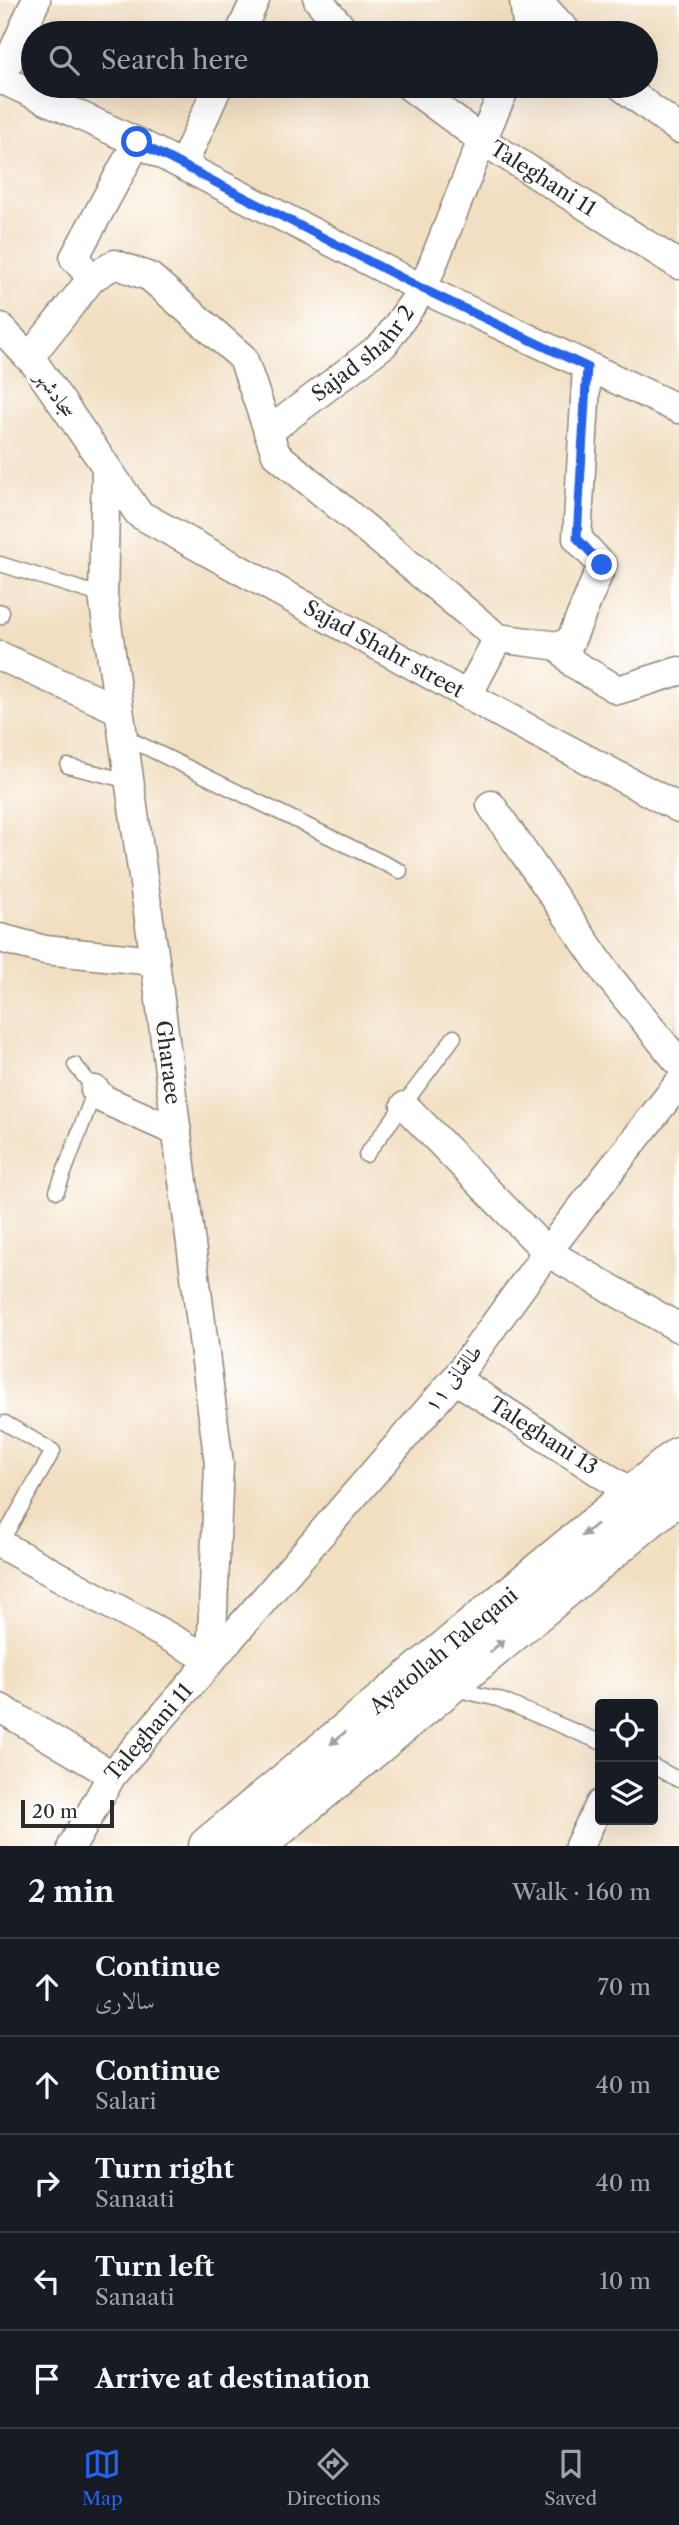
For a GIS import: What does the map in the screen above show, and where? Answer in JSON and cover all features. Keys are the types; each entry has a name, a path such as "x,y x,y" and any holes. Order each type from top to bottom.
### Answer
{"main road":[{"name":"Ayatollah Taleqani","path":"208,1846 679,1456"},
{"name":"Ayatollah Taleqani","path":"256,1846 679,1494"}],"street":[{"path":"27,21 36,0"},
{"path":"245,21 255,0"},
{"path":"318,0 336,21"},
{"path":"524,0 527,21"},
{"path":"537,0 557,21"},
{"path":"21,34 1,80 21,89"},
{"path":"40,98 137,142 423,289 679,410"},
{"path":"183,165 213,98"},
{"name":"Taleghani 11","path":"425,98 482,141 679,265"},
{"name":"Sajad shahr 2","path":"268,432 384,344 423,289 501,98"},
{"path":"637,98 679,129"},
{"path":"92,278 74,258 137,142"},
{"path":"29,358 92,278 115,264 150,277 243,358 276,454 498,638 559,646 570,642 602,565 577,538 587,367"},
{"name":"سجادشهر","path":"0,327 29,358 106,467"},
{"name":"Gharaee","path":"106,467 103,596 155,961 219,1464 211,1660"},
{"name":"Sajad Shahr street","path":"106,467 139,514 679,808"},
{"path":"468,695 498,638"},
{"path":"559,646 574,664 618,690 679,671"},
{"path":"0,656 121,723"},
{"path":"491,805 610,978 679,1063"},
{"path":"0,938 45,950 155,961"},
{"name":"طالقانی ۱۱","path":"211,1660 455,1379 547,1252 679,1083"},
{"path":"95,1090 103,1099 177,1132"},
{"path":"405,1106 547,1252 679,1328"},
{"name":"Taleghani 13","path":"455,1379 633,1494"},
{"path":"0,1543 211,1660"},
{"name":"Taleghani 11","path":"72,1846 113,1775 211,1660"},
{"path":"0,1708 113,1775"},
{"path":"579,1846 595,1814"}],"lane":[{"path":"0,564 103,596"},
{"path":"121,723 400,871"},
{"path":"68,765 129,781"},
{"path":"366,1155 454,1037"},
{"path":"57,1191 95,1090 75,1065"},
{"path":"0,1543 53,1451 5,1423"},
{"path":"448,1687 498,1699 595,1740"},
{"path":"658,1769 679,1780"}],"route":[{"path":"137,142 423,289 587,367 577,538 602,565"}]}
